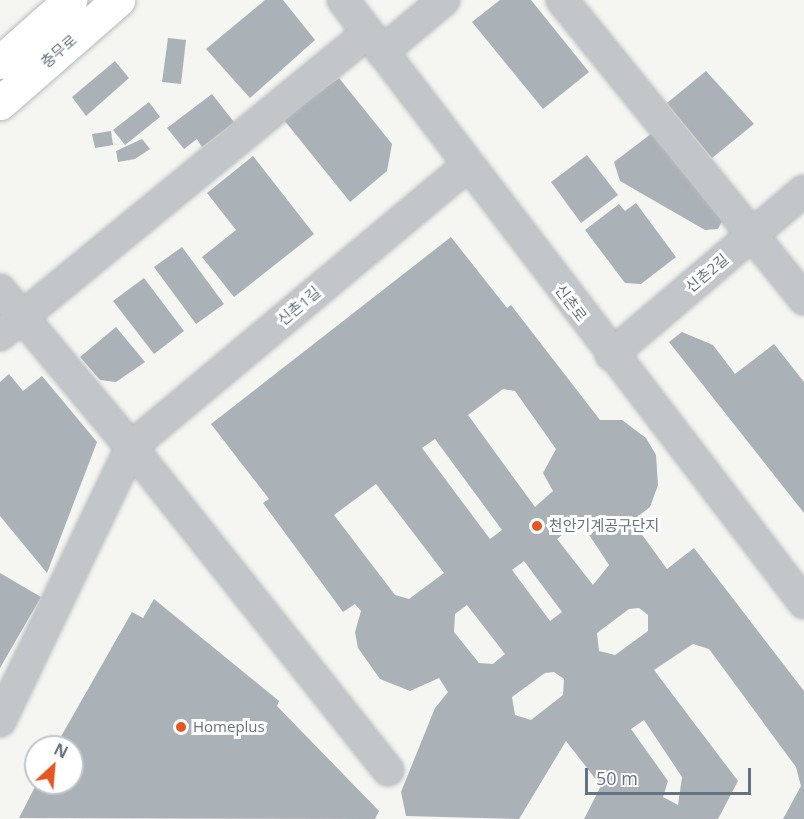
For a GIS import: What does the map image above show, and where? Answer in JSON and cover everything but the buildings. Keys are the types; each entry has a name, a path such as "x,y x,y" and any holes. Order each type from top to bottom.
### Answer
{"main road":[{"name":"충무로","path":"0,62 70,0"},
{"name":"충무로","path":"0,103 118,0"}],"street":[{"path":"0,46 70,0"},
{"name":"신촌로","path":"343,0 611,355 804,603"},
{"path":"10,326 375,42 444,0"},
{"path":"562,0 804,299"},
{"name":"신촌1길","path":"0,721 131,447 467,166"},
{"name":"신촌2길","path":"611,355 804,191"},
{"path":"0,290 10,326 131,447 388,770"}],"place":[{"name":"천안기계공구단지","path":"537,526"},
{"name":"Homeplus","path":"181,727"}]}
